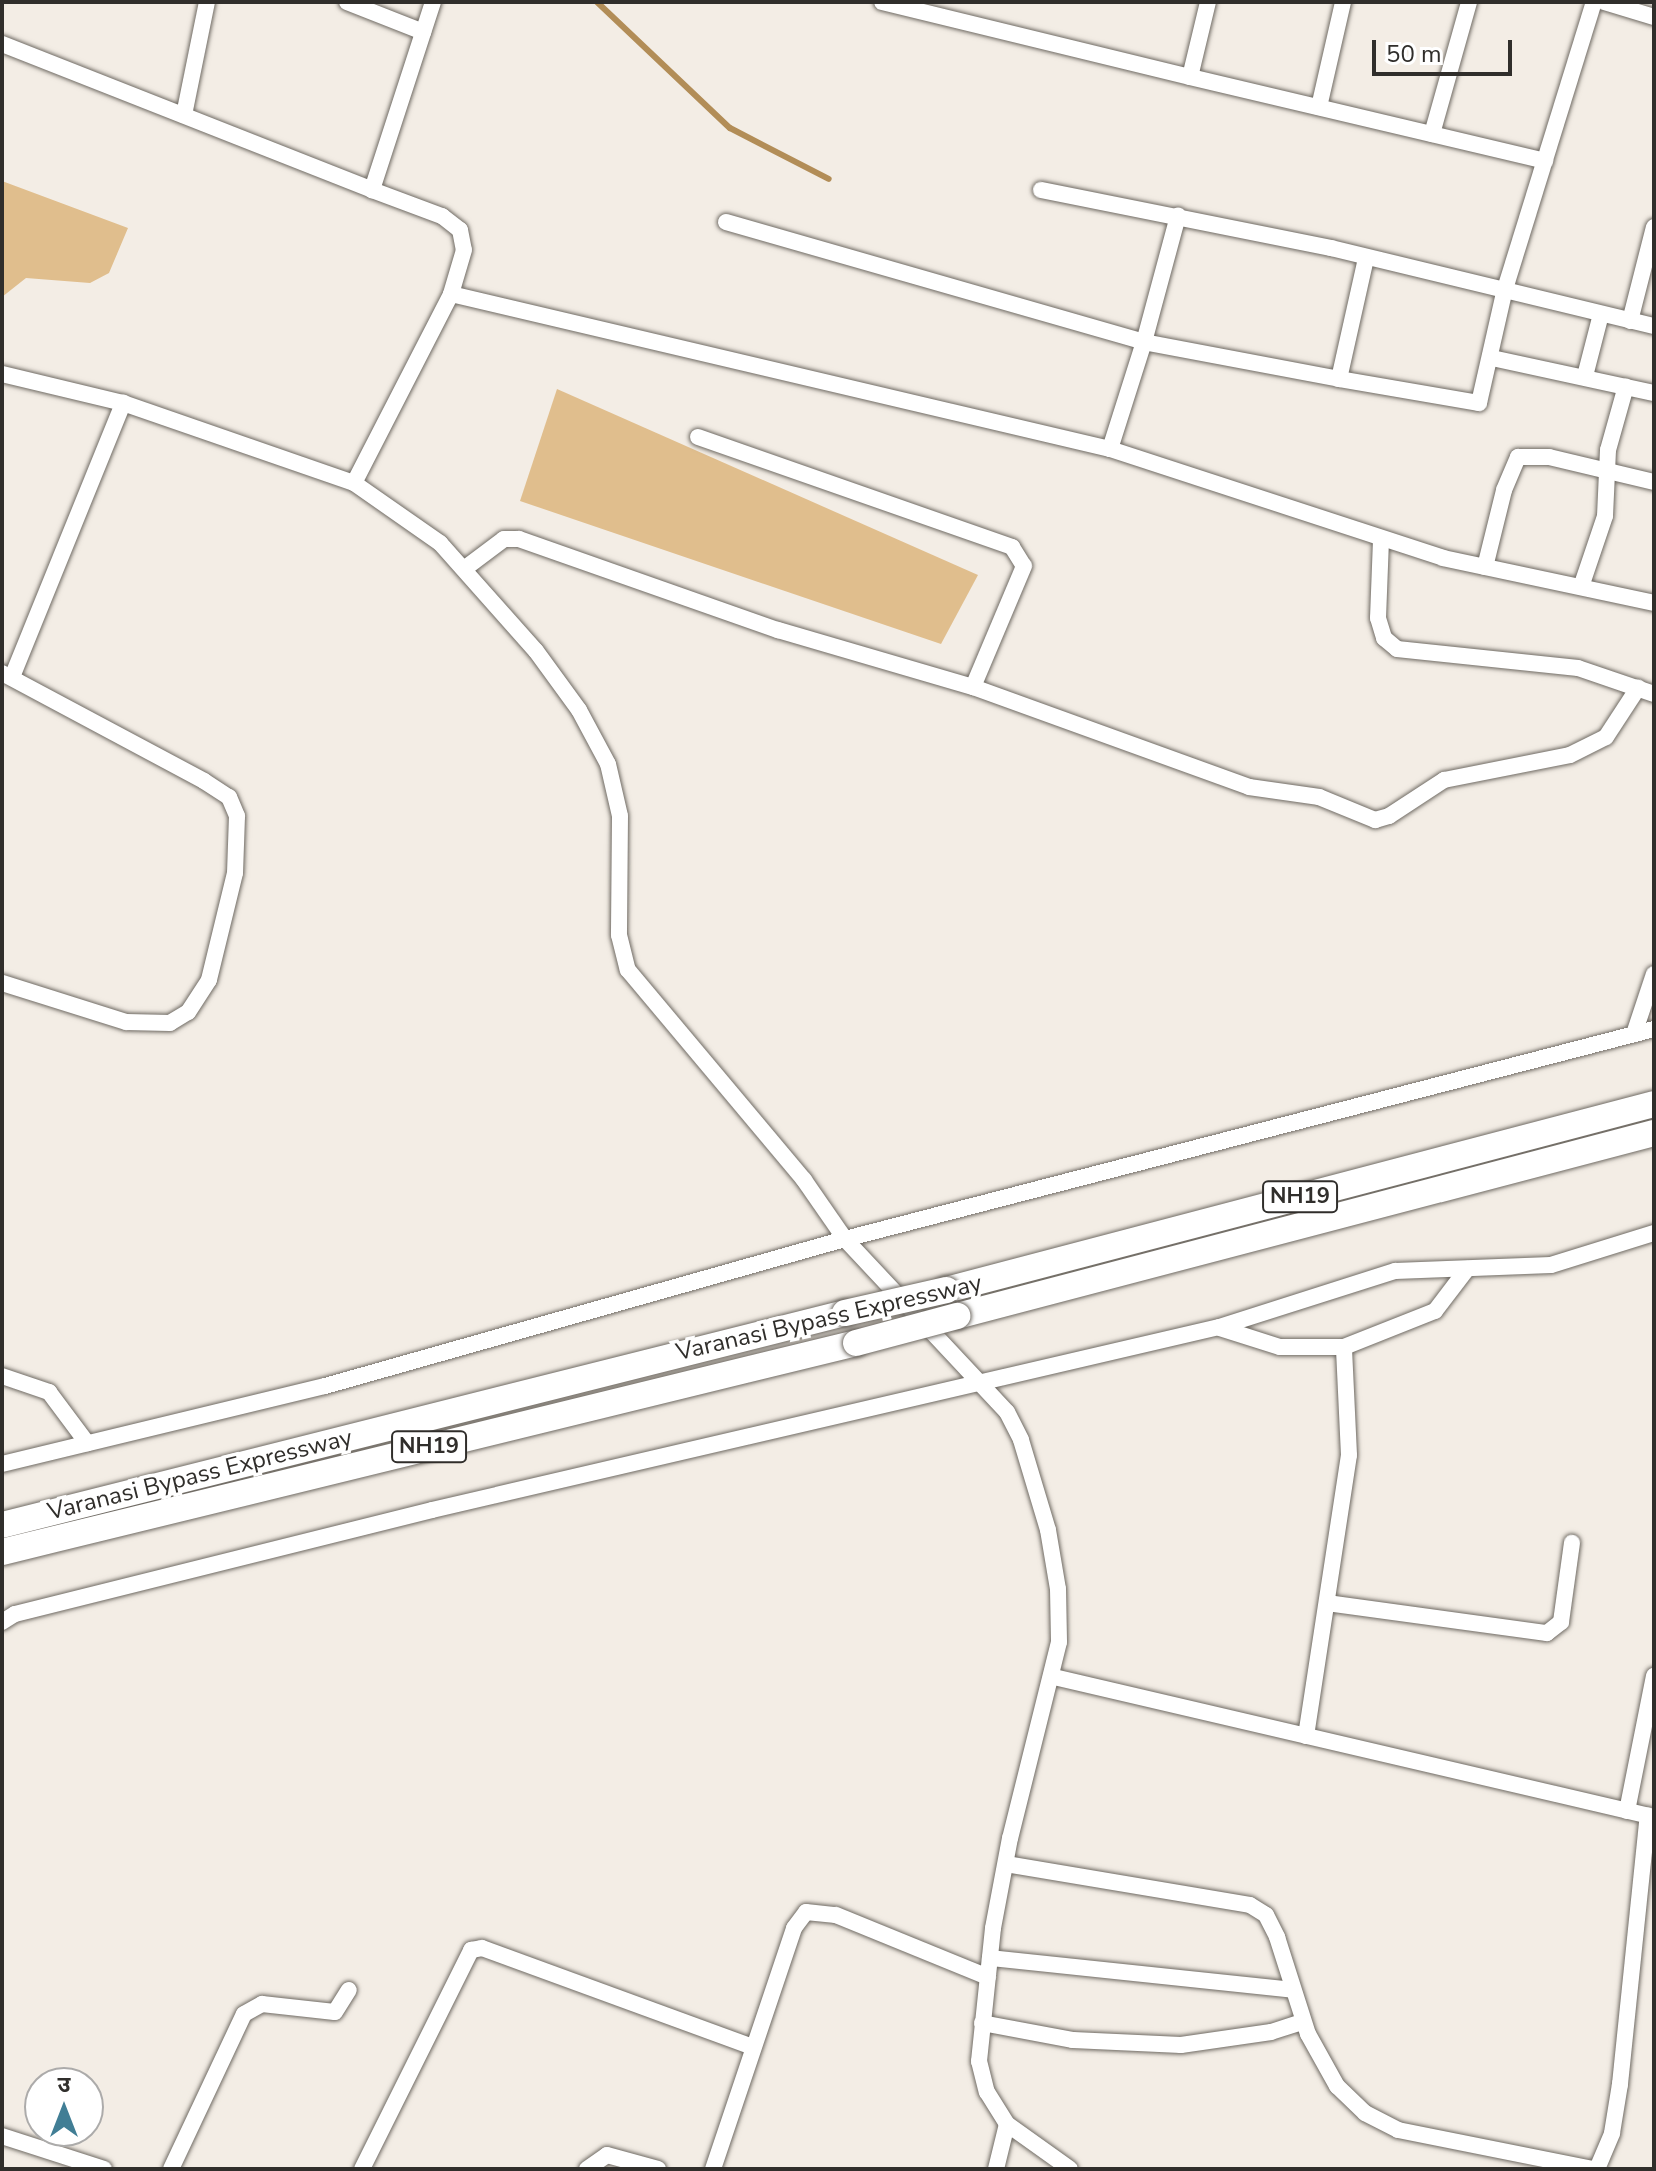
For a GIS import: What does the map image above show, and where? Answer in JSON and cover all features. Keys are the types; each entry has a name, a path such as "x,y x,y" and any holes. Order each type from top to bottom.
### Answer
{"highway":[{"name":"Varanasi Bypass Expressway","path":"2,1525 946,1290 1654,1104"},
{"name":"Varanasi Bypass Expressway","path":"2,1552 856,1343 1654,1133"}],"street":[{"path":"184,115 207,2"},
{"path":"347,2 423,32"},
{"path":"372,190 433,2"},
{"path":"882,2 1545,161"},
{"path":"1190,77 1208,2"},
{"path":"1319,107 1343,2"},
{"path":"1432,134 1469,2"},
{"path":"726,222 1144,342 1469,405 1479,403 1485,393 1505,289 1594,2"},
{"path":"1604,2 1654,17"},
{"path":"2,44 442,216 460,230 464,250 451,294 354,483"},
{"path":"1041,190 1178,216 1505,289 1654,326"},
{"path":"1110,449 1144,342 1178,216"},
{"path":"1630,321 1654,227"},
{"path":"1339,379 1366,258"},
{"path":"451,294 555,314 1110,449 1266,496 1381,540 1485,567 1654,603"},
{"path":"1585,376 1601,314"},
{"path":"1492,358 1654,393"},
{"path":"2,374 123,403 354,483 440,543 536,651 579,710 608,764 620,816 619,935 628,970 804,1180 845,1239 987,1385 1021,1440 1048,1530 1058,1589 1054,1677 1006,1864 982,2023 983,2078 1007,2124 1070,2169"},
{"path":"1581,587 1605,516 1607,471 1626,386"},
{"path":"2,983 126,1022 170,1023 188,1012 209,980 235,858 237,816 229,797 7,675 123,403"},
{"path":"698,437 1012,547 1024,566 973,687"},
{"path":"1485,567 1518,457 1538,455 1654,482"},
{"path":"461,566 504,539 519,539 778,630 973,687 1249,787 1319,797 1375,820 1389,816 1444,780 1570,755 1606,737 1646,691 1578,668 1397,649 1384,638 1378,618 1381,540"},
{"path":"1634,1034 1654,974"},
{"path":"2,1464 325,1386 845,1239 1654,1029"},
{"path":"2,1622 15,1614 417,1514 987,1385 1219,1327 1395,1271 1551,1265 1654,1233"},
{"path":"1219,1327 1280,1347 1344,1347 1435,1311 1467,1269"},
{"path":"1306,1736 1349,1455 1344,1347"},
{"path":"2,1376 49,1392 87,1443"},
{"path":"1327,1603 1547,1633 1561,1622 1572,1543"},
{"path":"1627,1811 1654,1676"},
{"path":"1006,1864 1250,1905 1266,1915 1277,1937 1302,2022 1337,2086 1365,2113 1398,2130 1595,2169 1612,2133 1620,2084 1651,1816 1054,1677"},
{"path":"713,2169 794,1928 806,1912 836,1915 988,1977"},
{"path":"362,2169 471,1950 482,1948 753,2047"},
{"path":"990,1958 1292,1990"},
{"path":"171,2169 244,2014 262,2004 335,2012 349,1990"},
{"path":"982,2023 1073,2040 1181,2045 1302,2022"},
{"path":"996,2169 1007,2124"},
{"path":"3,2140 103,2169"},
{"path":"587,2169 597,2157 607,2155 658,2169"}],"shaded area":[{"path":"2,181 128,228 109,273 90,283 26,278 2,297"},
{"path":"557,389 978,575 941,644 520,501"}],"waterway":[{"path":"597,2 730,128 829,179"}]}
